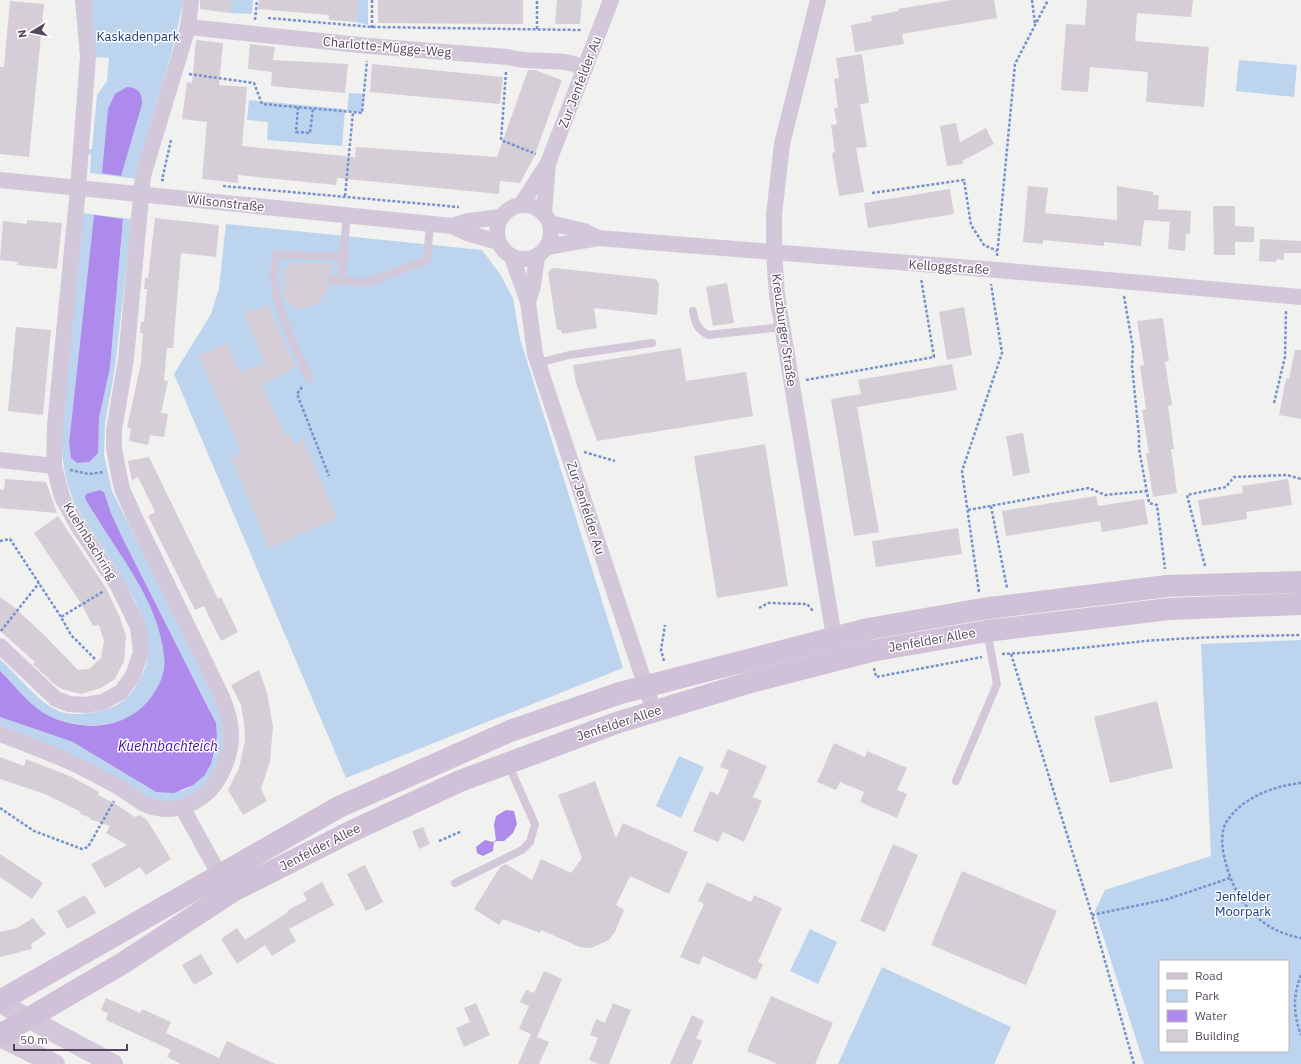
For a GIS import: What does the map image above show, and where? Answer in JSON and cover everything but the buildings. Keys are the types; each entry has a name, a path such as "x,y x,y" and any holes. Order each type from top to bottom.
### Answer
{"main road":[{"name":"Jenfelder Allee","path":"0,1002 157,912 219,874 339,807 508,763 616,723 654,711 764,668 832,628 880,626 982,609 1167,586 1301,582"},
{"name":"Jenfelder Allee","path":"0,1036 123,962 222,898 352,831 419,785 510,731 646,686 764,668 838,661 871,651 987,631 1169,609 1301,604"},
{"path":"219,874 222,898"}],"street":[{"path":"78,188 88,56 83,0"},
{"path":"0,734 63,758 120,788 144,804 157,808 182,807 199,800 220,777 227,761 232,739 230,718 222,697 122,489 114,448 114,430 126,358 145,170 188,27 191,0"},
{"name":"Zur Jenfelder Au","path":"521,205 585,69 611,0"},
{"name":"Kreuzburger Straße","path":"818,0 782,144 774,215 774,253 777,295 782,327 838,661"},
{"name":"Charlotte-Mügge-Weg","path":"188,27 370,47 508,57 519,61 554,61 578,64 585,69"},
{"name":"Zur Jenfelder Au","path":"542,162 547,219"},
{"name":"Wilsonstraße","path":"0,180 430,223 452,226 467,233 498,242"},
{"name":"Kuehnbachring","path":"0,646 56,699 69,704 85,705 104,702 121,692 133,676 141,652 138,627 116,583 68,510 57,483 54,466 55,426 78,188"},
{"path":"521,205 534,206 547,219 551,236 542,252 522,260 512,257 504,251 498,242 497,227 501,217 509,210 521,205"},
{"name":"Wilsonstraße","path":"452,226 468,221 501,217"},
{"name":"Kelloggstraße","path":"547,219 598,238 1294,296"},
{"name":"Kelloggstraße","path":"542,252 598,238"},
{"name":"Zur Jenfelder Au","path":"528,302 542,252"},
{"name":"Zur Jenfelder Au","path":"512,257 528,302 538,363 654,711"},
{"path":"0,460 54,466"},
{"path":"182,807 219,874"},
{"path":"0,1002 113,1064"},
{"path":"0,1036 55,1064"}],"lane":[{"path":"347,215 343,257 336,281 369,282 427,260 430,223"},
{"path":"309,379 276,299 274,264 277,254 343,257"},
{"path":"693,311 695,323 702,332 708,335 782,327"},
{"path":"538,363 569,355 652,343"},
{"path":"956,781 997,684 987,631"},
{"path":"455,883 522,850 530,842 535,824 508,763"}],"path":[{"path":"185,81 187,73 254,83 262,104 362,113 372,27 372,0"},
{"path":"537,0 537,29"},
{"path":"1032,0 1035,25"},
{"path":"982,609 962,471 1002,353 993,270 997,252 1015,64 1048,0"},
{"path":"247,16 372,27 581,30"},
{"path":"508,57 501,140 539,155 542,162"},
{"path":"298,107 296,132 310,134 313,109"},
{"path":"345,196 353,112"},
{"path":"170,181 162,180 173,134"},
{"path":"872,193 964,180 971,225 984,245 997,252"},
{"path":"218,185 464,207"},
{"path":"791,382 934,357 919,265"},
{"path":"1121,282 1133,348 1132,366 1139,449 1149,503 1156,505 1167,586"},
{"path":"1274,403 1285,357 1294,296"},
{"path":"309,379 297,394 329,476"},
{"path":"568,455 582,452 615,461"},
{"path":"54,466 89,474 118,470"},
{"path":"1209,585 1187,495 1226,488 1234,477 1287,475 1301,479"},
{"path":"968,510 1089,488 1105,495 1147,491"},
{"path":"991,506 1011,605"},
{"path":"0,541 10,540 61,616 71,635 95,659"},
{"path":"0,632 39,583"},
{"path":"61,616 116,583"},
{"path":"758,608 768,603 807,604 820,619 832,628"},
{"path":"664,661 661,650 665,625"},
{"path":"876,677 992,656 1011,654 1146,641 1301,635"},
{"path":"1011,654 1092,915 1134,1064"},
{"path":"1301,783 1283,785 1242,803 1226,822 1222,846 1230,878 1241,900 1263,922 1288,936 1301,938"},
{"path":"0,808 34,831 82,849 88,847 120,788"},
{"path":"439,841 462,831"},
{"path":"1092,915 1168,899 1230,878"},
{"path":"1301,975 1294,1001 1295,1020 1301,1035"}],"green space":[{"name":"Kaskadenpark","path":"90,0 183,0 179,23 137,179 90,173 91,155 88,154 88,149 92,149 97,95 107,81 109,58 94,57"},
{"path":"231,0 253,0 252,14 230,13"},
{"path":"358,0 368,0 368,25 356,22"},
{"path":"1239,60 1297,65 1294,97 1236,91"},
{"path":"349,93 364,94 362,113 347,111"},
{"path":"249,100 345,109 342,146 267,140 268,122 247,120"},
{"path":"82,213 132,219 115,368 105,423 104,455 112,491 215,695 222,718 225,731 225,743 220,761 209,779 202,787 187,799 175,803 153,801 0,728 0,717 73,742 128,773 145,786 182,791 196,782 207,770 216,747 217,735 210,710 122,537 111,513 104,492 100,490 93,513 138,582 157,621 163,640 165,658 164,668 162,678 156,691 144,706 132,715 120,721 106,724 77,724 63,721 42,712 35,707 0,671 0,659 30,690 48,705 65,713 81,714 115,706 123,701 138,683 147,661 147,637 140,613 129,589 85,521 74,501 66,480 61,442","holes":["94,216 123,220 110,368 99,418 98,433 89,462 77,463 71,458 69,443"]},
{"path":"226,224 482,250 500,274 513,298 520,339 623,668 346,778 174,374 211,314 219,288"},
{"name":"Jenfelder Moorpark","path":"1301,640 1301,1064 1144,1064 1095,911 1105,890 1211,856 1201,644"},
{"path":"679,756 704,767 681,818 656,806"},
{"path":"810,929 837,942 818,984 790,971"},
{"path":"882,967 1011,1027 994,1064 838,1064"}],"water":[{"path":"127,87 139,92 142,104 121,176 102,173 108,109 115,94"},
{"path":"94,215 123,219 110,368 99,418 98,453 89,462 77,463 71,458 69,443"},
{"name":"Kuehnbachteich","path":"100,490 104,492 111,513 122,537 216,723 217,737 214,753 211,764 204,776 193,785 174,793 156,792 73,742 0,717 0,671 35,707 42,712 49,716 78,725 92,726 120,721 133,714 144,705 159,685 164,671 164,656 160,634 153,613 133,574 85,498 86,494"},
{"path":"506,810 514,811 517,824 513,833 504,841 494,842 493,851 483,856 477,853 476,847 485,840 493,842 496,840 494,825 496,816"}]}
